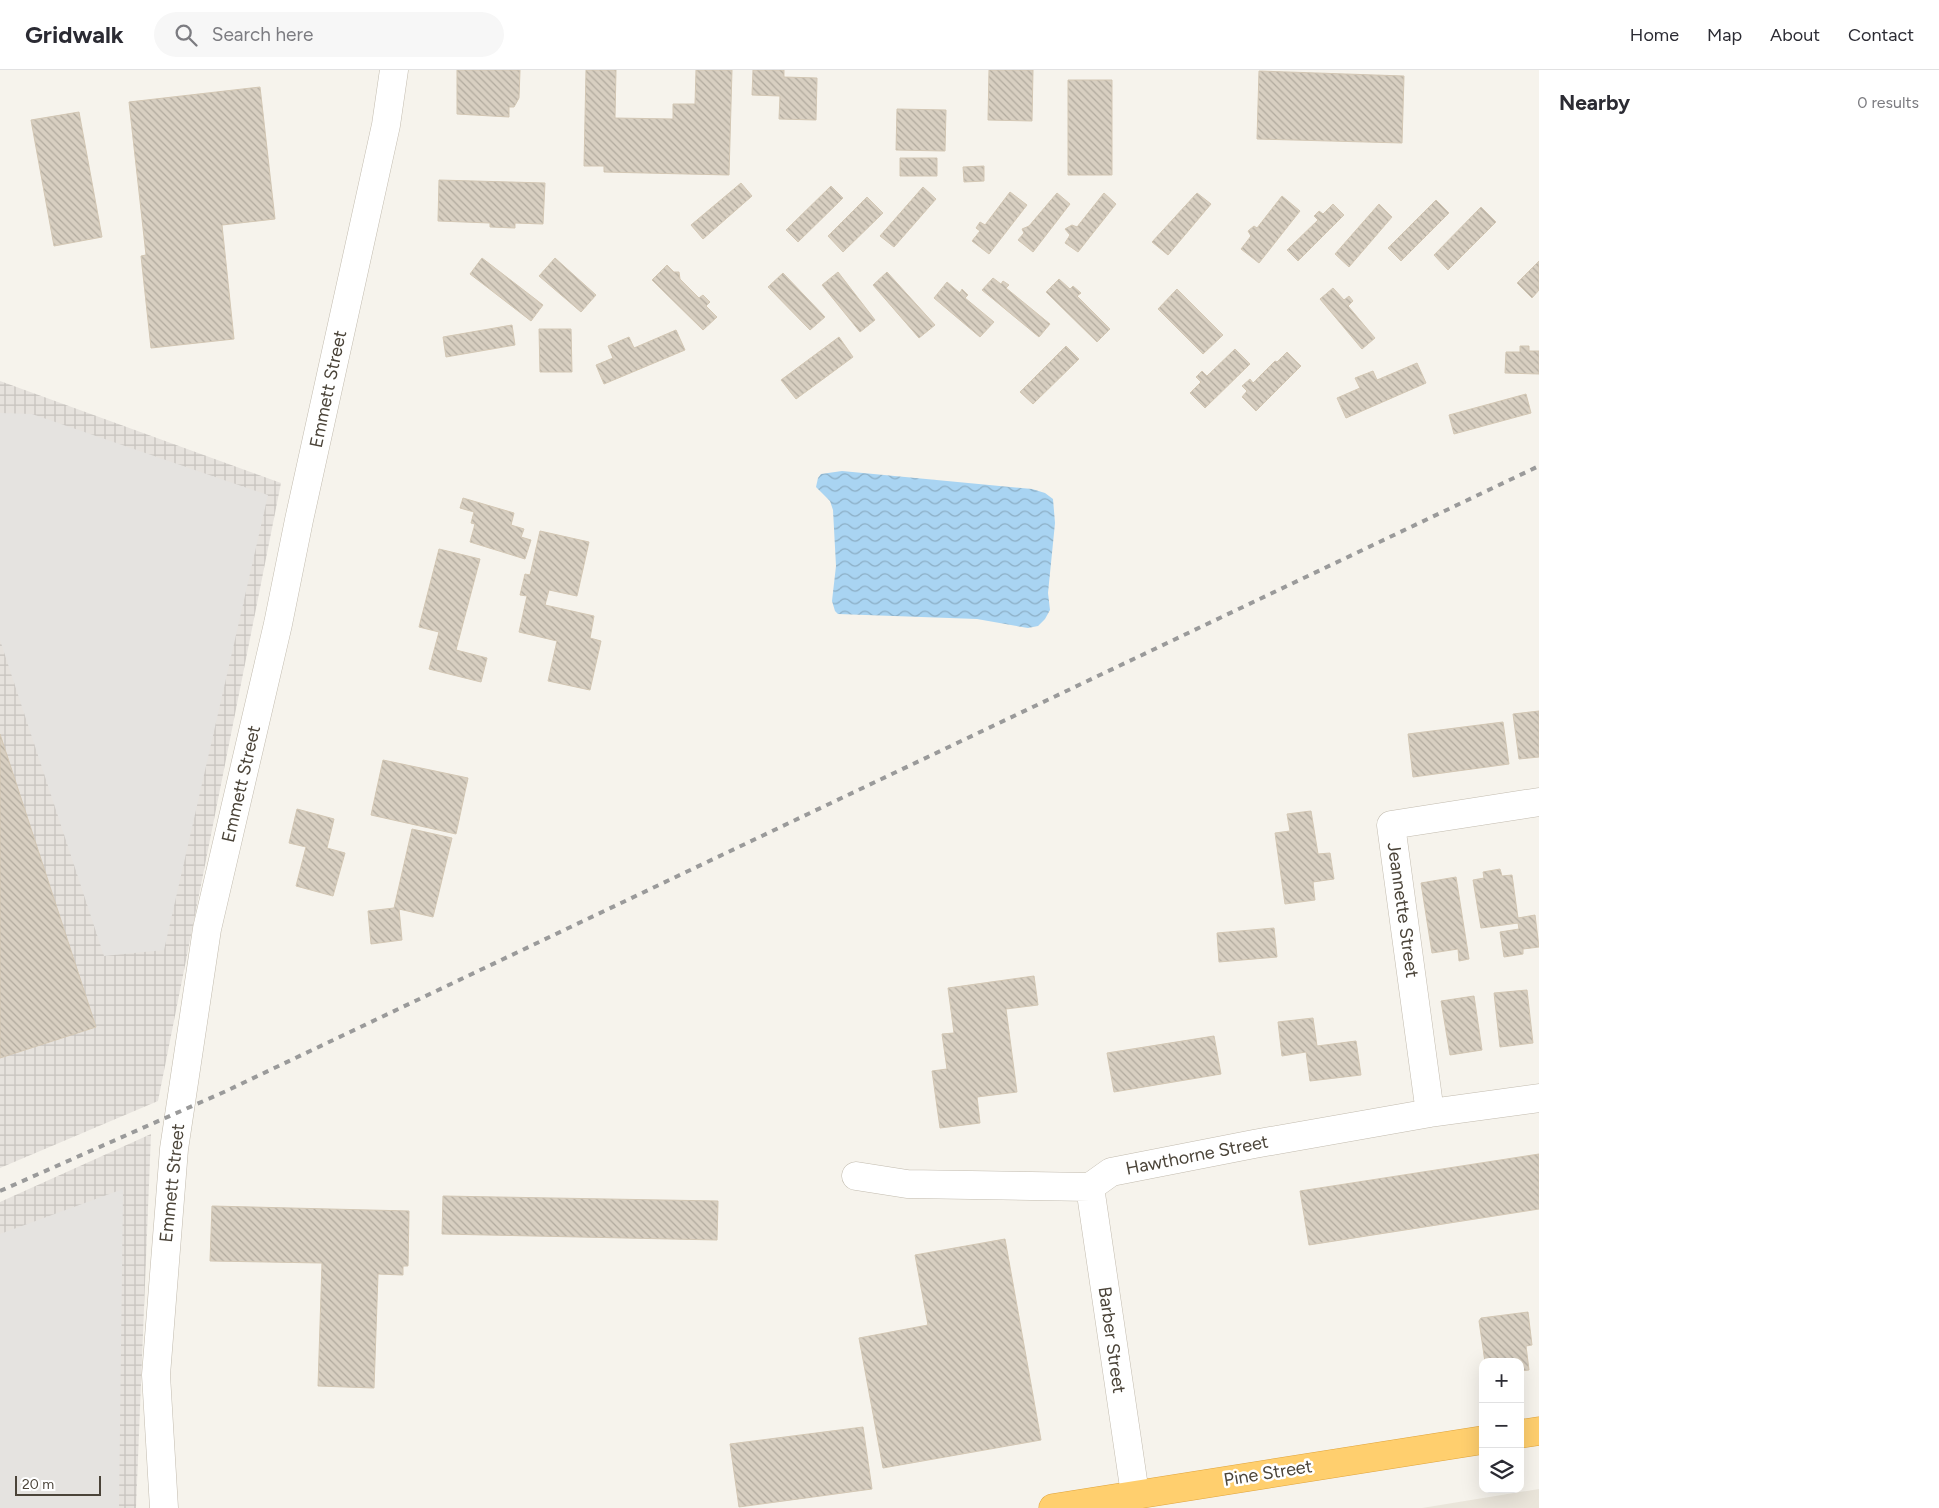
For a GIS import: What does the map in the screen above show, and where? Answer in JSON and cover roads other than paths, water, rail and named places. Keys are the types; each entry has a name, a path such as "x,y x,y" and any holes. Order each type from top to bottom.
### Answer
{"highway":[{"path":"1524,1433 1539,1431"},
{"name":"Pine Street","path":"1052,1508 1479,1441"}],"street":[{"name":"Emmett Street","path":"164,1508 156,1375 174,1149 207,929 278,624 386,125 394,70"},
{"name":"Jeannette Street","path":"1430,1113 1391,825 1539,802"},
{"name":"Hawthorne Street","path":"1090,1186 1111,1172 1254,1144 1430,1113 1539,1098"},
{"path":"856,1176 907,1184 1090,1186"},
{"name":"Barber Street","path":"1090,1186 1135,1494"}],"water":[{"path":"842,471 1032,489 1045,493 1053,499 1055,523 1048,593 1050,610 1045,619 1038,626 1028,628 977,619 838,614 832,601 836,566 833,510 830,501 816,487 821,474"}],"railway":[{"path":"0,1191 224,1092 1539,466"}]}
